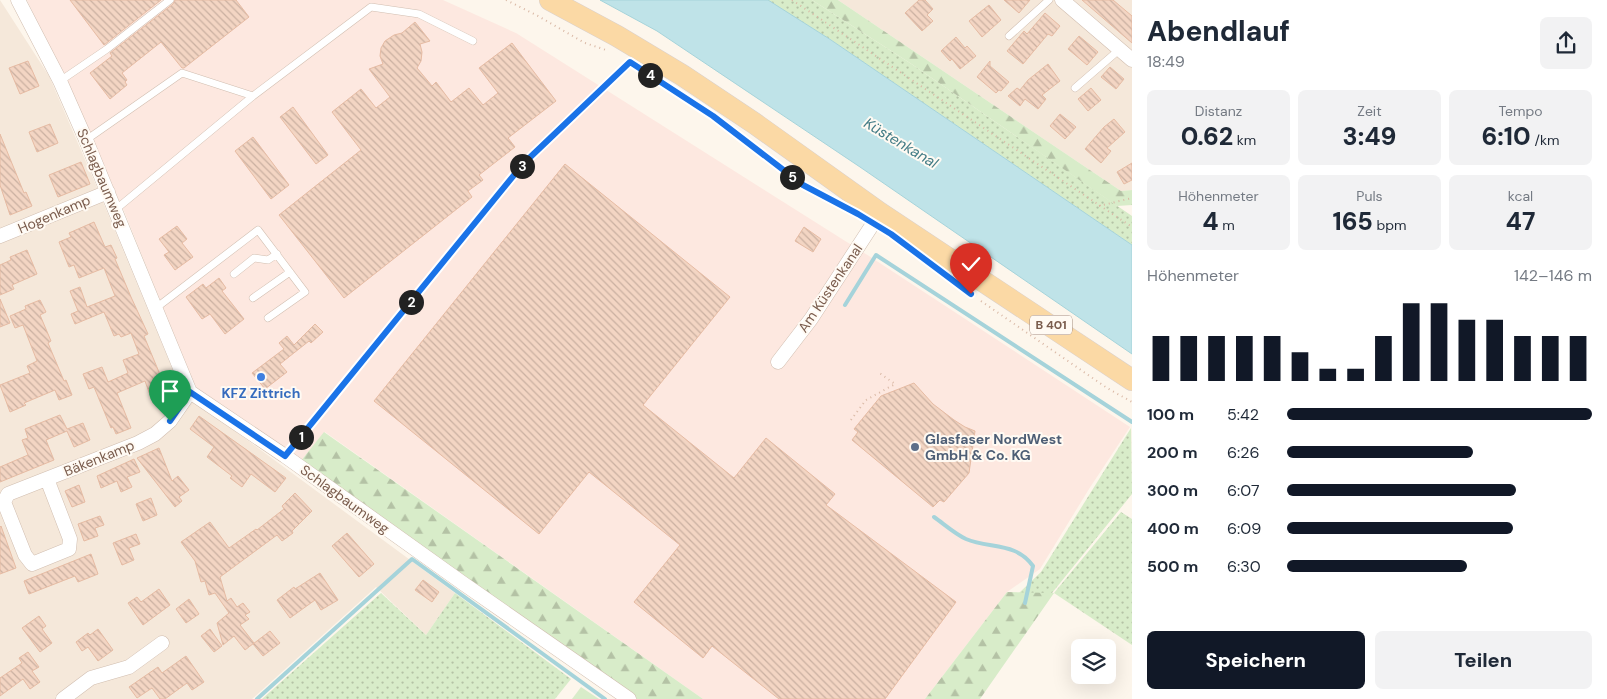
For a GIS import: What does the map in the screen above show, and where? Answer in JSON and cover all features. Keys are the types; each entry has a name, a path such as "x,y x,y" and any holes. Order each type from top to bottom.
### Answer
{"main road":[{"name":"B 401","path":"550,0 617,36 682,75 754,123 880,213 1132,380"}],"street":[{"name":"Schlagbaumweg","path":"18,0 60,81 86,140 190,392 285,456 629,699"},
{"path":"1062,0 1132,60"},
{"name":"Hogenkamp","path":"0,236 108,192"},
{"name":"Am Küstenkanal","path":"778,362 811,319 880,213"},
{"name":"Bäkenkamp","path":"46,479 70,539 69,549 32,564 25,555 4,502 8,494 46,479 138,443 155,434 170,421 190,392"},
{"path":"63,699 91,678 129,667 162,642"}],"lane":[{"path":"60,81 107,49 170,0"},
{"path":"1009,36 1049,0"},
{"path":"115,210 253,96 371,7 419,14 473,41"},
{"path":"1075,88 1120,49"},
{"path":"86,140 182,73 253,96"},
{"path":"156,308 258,230 306,292 268,318"},
{"path":"234,274 254,258 268,260 277,254"},
{"path":"252,298 290,272"}],"path":[{"path":"506,0 538,16 585,44 612,52"},
{"path":"792,0 1132,227"},
{"path":"285,456 523,164 630,62 624,58"},
{"path":"713,116 803,185 835,202"},
{"path":"1099,206 1132,198"},
{"path":"979,299 1107,388 1132,402"},
{"path":"851,420 866,400 895,384 878,372"}],"shaded area":[{"path":"0,0 49,76 182,392 455,593 426,635 376,587 252,699 0,699"},
{"path":"27,0 443,0 516,33 869,256 1130,427 1040,569 1007,592 925,699 703,699 325,432 300,462 195,387 124,211"},
{"path":"838,0 1132,0 1132,190 1121,191"}],"green space":[{"path":"766,0 812,0 910,63 1132,216 1132,245 831,40"},
{"path":"812,0 838,0 1121,191 1132,190 1132,205 1117,206 910,63"},
{"path":"1131,428 1132,494 1052,593 1019,593 1041,572"},
{"path":"324,432 703,699 637,699 440,562 300,462"},
{"path":"1121,512 1132,519 1132,645 1054,593"},
{"path":"1007,592 1054,593 980,699 925,699"},
{"path":"381,593 426,635 455,593 571,679 555,699 262,699"},
{"path":"581,687 599,699 572,699"}],"water":[{"name":"Küstenkanal","path":"600,0 768,0 831,40 1132,245 1132,354 860,167 657,31"}],"building":[{"path":"70,0 161,0 104,45"},
{"path":"175,0 236,0 249,17 184,68 161,42 122,73 127,80 125,82 127,85 110,99 90,73 112,56 110,53 173,4"},
{"path":"919,0 925,0 933,9 927,15 933,21 922,31 905,13"},
{"path":"1004,0 1030,0 1019,13"},
{"path":"1082,0 1113,0 1132,16 1132,43"},
{"path":"989,5 1001,20 982,37 969,21"},
{"path":"1045,13 1060,26 1052,36 1048,34 1023,64 1007,51 1024,31 1027,34"},
{"path":"415,22 430,41 420,44 422,52 421,61 417,68 432,86 436,82 451,102 469,88 483,105 498,93 479,68 512,43 556,101 508,138 515,147 479,175 483,180 468,191 472,197 344,298 279,215 361,150 332,112 361,89 376,108 390,97 369,69 383,64 380,56 381,48 385,41 394,35 402,33"},
{"path":"1079,36 1098,52 1087,65 1068,49"},
{"path":"956,37 965,48 967,46 976,56 960,69 952,59 950,61 941,51"},
{"path":"28,61 39,86 20,94 9,68"},
{"path":"990,61 990,66 1009,82 1001,91 999,90 996,93 977,77"},
{"path":"1048,64 1060,81 1042,95 1046,99 1038,109 1025,99 1020,106 1008,96 1017,88 1020,90 1028,80"},
{"path":"1110,67 1124,79 1116,89 1101,77"},
{"path":"1091,88 1101,100 1088,111 1078,99"},
{"path":"293,107 328,155 316,164 280,117"},
{"path":"1060,114 1076,127 1065,139 1050,126"},
{"path":"1114,119 1125,132 1107,148 1111,151 1101,163 1085,149 1104,127"},
{"path":"50,124 58,143 37,152 29,132"},
{"path":"0,134 24,193 26,192 32,206 10,215 0,185"},
{"path":"253,137 289,185 271,199 235,151"},
{"path":"81,162 90,184 58,197 49,175"},
{"path":"1132,163 1132,180 1124,184 1117,172"},
{"path":"565,164 730,297 643,405 734,478 766,438 835,494 826,505 956,602 885,699 779,699 712,646 703,658 634,602 680,545 589,472 539,534 374,401"},
{"path":"94,222 105,247 111,245 117,258 115,259 148,334 144,336 166,389 150,395 145,381 117,393 131,428 116,434 113,427 111,428 94,387 89,389 83,374 102,367 108,382 128,373 123,360 139,354 131,333 121,337 119,334 114,336 104,312 75,324 71,314 78,311 70,291 80,287 87,307 115,296 104,268 79,278 74,265 69,267 59,242 71,237 69,233"},
{"path":"177,226 187,239 182,243 193,257 175,270 164,255 169,252 159,239"},
{"path":"804,227 821,239 813,252 795,241"},
{"path":"27,250 37,274 12,285 14,289 0,295 0,265 11,260 10,257"},
{"path":"219,278 226,288 222,291 244,319 225,334 210,314 202,319 186,297 203,284 206,288"},
{"path":"0,299 10,323 0,327"},
{"path":"40,300 46,312 40,315 51,341 48,343 72,395 59,400 55,390 24,403 26,405 10,412 0,385 30,373 27,366 37,361 23,325 15,328 10,316 26,309 25,306"},
{"path":"315,324 323,332 311,343 309,341 280,364 287,372 265,389 252,373 284,349 279,343 287,336 294,345"},
{"path":"914,383 933,404 954,420 975,431 969,473 944,502 940,500 933,507 852,440 858,432 854,429 881,396"},
{"path":"60,415 67,429 83,423 90,440 74,447 67,431 46,440 54,460 0,482 0,467 28,455 22,440 28,438 25,429"},
{"path":"199,416 286,478 275,492 251,474 242,487 230,478 232,476 207,457 214,447 190,429"},
{"path":"159,448 172,481 178,476 189,490 179,497 182,501 175,507 137,458"},
{"path":"134,459 140,472 127,477 132,487 121,492 117,481 101,488 97,476"},
{"path":"79,485 85,502 72,507 65,491"},
{"path":"295,493 312,511 292,531 293,533 282,541 277,535 220,577 227,601 231,598 237,607 243,603 250,612 245,615 249,619 240,625 254,643 245,650 234,636 223,645 217,623 229,613 215,593 209,595 205,581 201,582 195,561 181,542 210,522 229,548 257,530 284,509 282,506"},
{"path":"151,498 157,515 143,521 136,504"},
{"path":"100,516 104,525 95,528 98,536 84,541 78,524"},
{"path":"0,527 16,568 0,574"},
{"path":"347,533 374,564 359,577 332,546"},
{"path":"136,534 140,544 129,548 134,560 122,565 113,543"},
{"path":"91,554 98,574 78,582 75,576 29,594 24,581"},
{"path":"320,573 338,600 321,610 315,600 290,618 277,600 294,587 295,589"},
{"path":"423,580 439,592 432,602 415,590"},
{"path":"159,589 170,605 143,625 128,603 137,597 141,602"},
{"path":"189,599 199,614 186,623 176,609"},
{"path":"39,616 46,626 42,629 52,643 40,652 22,628"},
{"path":"98,629 113,650 98,661 88,647 82,651 76,642 88,633 90,635"},
{"path":"210,629 222,646 214,652 201,636"},
{"path":"270,631 280,643 263,656 253,644"},
{"path":"28,652 39,667 32,671 40,682 30,689 23,679 0,696 0,678 22,663 19,658"},
{"path":"186,656 204,682 192,690 187,683 165,699 160,699 152,688 137,698 129,687 158,667 162,673"}],"waterway":[{"path":"845,305 876,255 1132,422"},
{"path":"934,517 966,539 1002,547 1019,553 1026,558 1033,566 1025,603"},
{"path":"257,699 412,559 605,699"}],"place":[{"name":"KFZ Zittrich","path":"261,377"},
{"name":"Glasfaser NordWest GmbH & Co. KG","path":"915,447"}],"route":[{"path":"170,421 190,392 285,456 523,164 630,62 713,116 803,185 891,234 971,294"}]}
